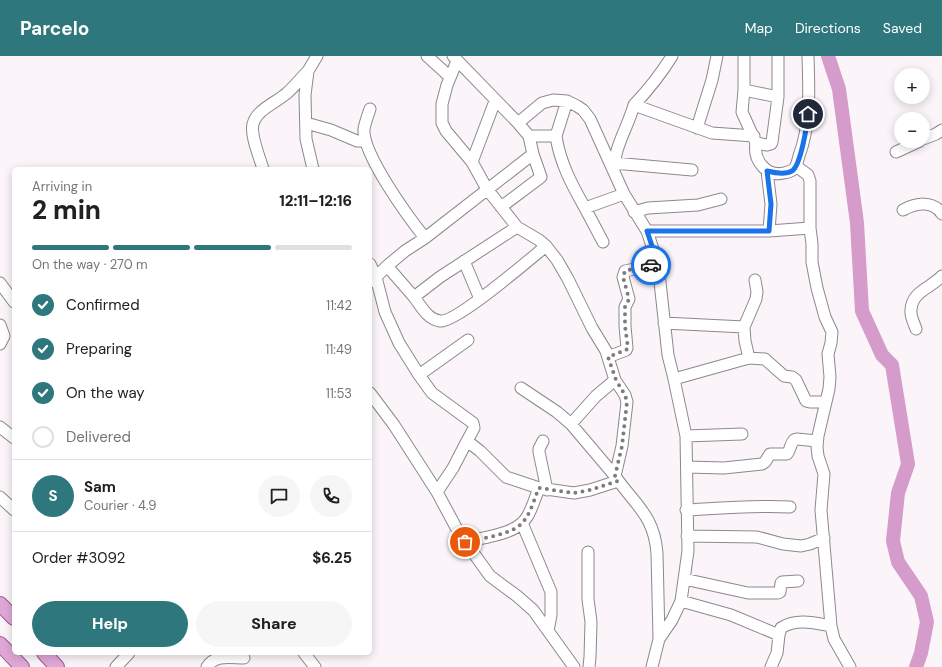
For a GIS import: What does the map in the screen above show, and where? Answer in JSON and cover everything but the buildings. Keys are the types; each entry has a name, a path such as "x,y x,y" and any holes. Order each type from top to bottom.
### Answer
{"main road":[{"path":"0,604 12,616"},
{"path":"0,644 22,667"}],"street":[{"path":"262,167 253,131 253,124 257,116 264,109 287,93 308,71 317,56"},
{"path":"427,56 450,77"},
{"path":"614,167 619,144 634,105 665,67 672,56"},
{"path":"697,128 712,80 717,56"},
{"path":"744,56 744,90 742,112 755,139 755,148 760,164 767,171 782,174 792,171 796,166 806,130 809,79 808,56"},
{"path":"634,105 712,133 755,139 767,145 771,144 778,97 778,56"},
{"path":"455,58 450,77 446,85 442,104 442,123 446,131 472,162 487,189 517,227 539,240 557,260 592,328 606,351 616,380 625,395 627,402 617,479"},
{"path":"455,58 529,136 533,154 541,177 501,207"},
{"path":"308,71 305,95 306,139 313,167"},
{"path":"744,90 778,97"},
{"path":"518,123 542,103 553,100 567,102 583,110 590,119 614,167 624,194 647,231 658,264 668,356 686,436 686,510 688,551 681,602 672,620 659,639"},
{"path":"472,162 495,101"},
{"path":"567,102 556,136 558,151 563,166 602,242"},
{"path":"370,109 364,129 365,141 393,194 408,217 425,238"},
{"path":"306,123 331,130 357,141 365,141"},
{"path":"930,136 942,130"},
{"path":"529,136 556,136"},
{"path":"896,152 905,148"},
{"path":"437,492 453,468 474,428 473,423 432,393 419,375 399,343 385,312 373,279 405,251 425,238 533,154"},
{"path":"796,166 808,175 810,181 810,228 814,277 825,317 832,332 828,354 830,377 817,441 818,456 824,474 821,510 831,626 834,639 850,667"},
{"path":"614,167 692,170"},
{"path":"767,171 771,204 769,231"},
{"path":"585,208 624,194"},
{"path":"634,212 648,208 698,205 721,200"},
{"path":"904,210 914,204 921,204 939,209 942,214"},
{"path":"414,297 440,277 517,227"},
{"path":"647,231 769,231 810,228"},
{"path":"387,266 429,317 442,322 447,321 480,299 546,246"},
{"path":"464,261 480,299"},
{"path":"608,357 628,348 625,326 625,307 629,299 623,277 625,271 658,264"},
{"path":"916,329 911,311 915,299 921,291 942,276"},
{"path":"749,358 745,342 744,326 758,292 755,280"},
{"path":"0,283 12,299"},
{"path":"664,323 744,326"},
{"path":"0,325 4,336 0,344"},
{"path":"419,375 468,340"},
{"path":"674,379 749,358 765,359 784,376 796,380 806,400 810,402 826,402"},
{"path":"570,424 596,396 616,380"},
{"path":"521,388 556,412 570,424 646,515 652,526 656,540 659,639 652,667"},
{"path":"372,396 394,425 437,492 459,533 490,576 533,610 574,667"},
{"path":"0,427 12,436"},
{"path":"686,436 742,434"},
{"path":"687,467 724,468 762,464 770,454 787,454 791,450 791,443 794,440 817,441"},
{"path":"467,441 480,451 506,477 543,489 574,493 590,490 617,479"},
{"path":"465,542 507,532 522,523 528,516 543,489 539,449 543,441"},
{"path":"0,497 12,508"},
{"path":"686,510 763,505 790,507"},
{"path":"522,523 551,592 551,615 548,631"},
{"path":"687,536 757,537 783,544 801,546 824,538"},
{"path":"588,552 588,599 591,622 589,667"},
{"path":"684,579 748,593 778,593 780,592 782,582 798,581"},
{"path":"681,602 731,615 779,635"},
{"path":"771,667 777,653 781,628 795,622 810,622 831,626"},
{"path":"116,667 127,655"},
{"path":"306,655 315,667"},
{"path":"207,667 210,662 215,659 245,659"}],"waterway":[{"path":"828,56 839,89 857,223 862,311 882,355 892,365 908,464 898,493 893,541 898,562 921,596 927,622 921,653 916,667"}],"way so far":[{"path":"465,542 514,529 528,516 539,488 574,493 590,490 618,481 615,476 622,446 627,402 625,395 616,380 608,357 628,348 625,326 625,307 629,299 623,277 625,271 651,265"}],"route":[{"path":"651,265 658,264 647,231 769,231 771,204 767,171 782,174 792,171 796,166 803,146 808,114"}]}
